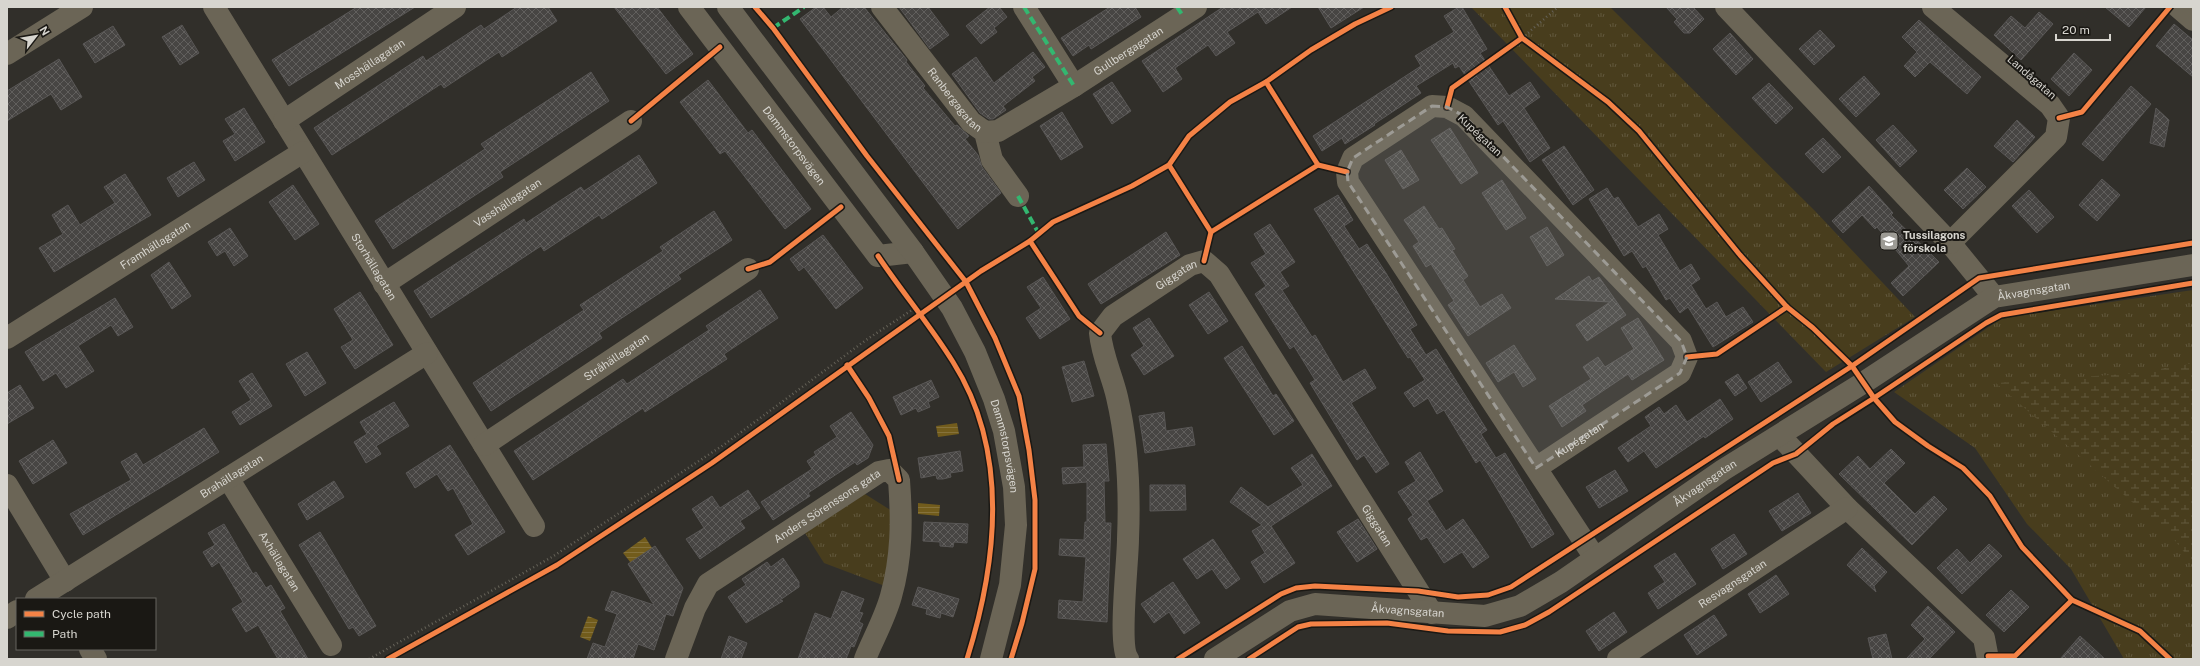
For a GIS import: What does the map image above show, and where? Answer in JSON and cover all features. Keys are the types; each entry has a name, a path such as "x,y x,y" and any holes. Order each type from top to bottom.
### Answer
{"street":[{"path":"7,54 82,7"},
{"name":"Storhällagatan","path":"214,7 534,526"},
{"name":"Mosshällagatan","path":"284,120 455,7"},
{"name":"Dammstorpsvägen","path":"689,7 878,256 913,252"},
{"name":"Dammstorpsvägen","path":"728,7 913,252 952,308 975,352 994,398 1004,431 1014,487 1016,525 1010,585 991,659"},
{"name":"Ranbergagatan","path":"882,7 971,122 986,132 992,160 1018,196"},
{"path":"1024,7 1074,86"},
{"path":"1726,7 1950,243 1994,297"},
{"name":"Landågatan","path":"1933,7 2050,104 2059,118 2056,137 1950,243"},
{"path":"2178,7 2193,20"},
{"name":"Gullbergagatan","path":"986,132 998,131 1074,86 1185,10"},
{"name":"Kupégatan","path":"1536,468 1680,373 1687,357 1681,341 1464,116 1447,107 1432,106 1353,158 1347,172 1348,182 1595,558"},
{"name":"Vasshällagatan","path":"384,284 631,121"},
{"name":"Framhällagatan","path":"7,338 303,152"},
{"name":"Giggatan","path":"1128,659 1125,654 1124,624 1128,538 1128,470 1117,397 1102,348 1100,333 1113,316 1190,265 1204,261 1219,274 1432,613"},
{"name":"Åkvagnsgatan","path":"1215,659 1290,611 1314,604 1485,616 1520,606 1561,582 1723,470 1780,436 1994,297 2193,265"},
{"name":"Stråhällagatan","path":"484,446 748,269"},
{"name":"Brahällagatan","path":"53,592 228,478 427,353"},
{"path":"1780,436 1847,508 1984,638 1988,659"},
{"name":"Anders Sörenssons gata","path":"676,659 695,608 708,584 879,472 889,470 900,480 902,520 899,556 890,597 865,659"},
{"name":"Axhällagatan","path":"228,478 331,646"},
{"path":"7,486 53,592"},
{"name":"Resvagnsgatan","path":"1618,659 1847,508"},
{"path":"7,618 16,612"},
{"path":"91,650 96,659"}],"path":[{"path":"1518,32 1522,38 1558,7"},
{"path":"369,659 553,559 725,444 866,340 912,310"},
{"path":"534,526 553,559"}],"highlighted area":[{"path":"1432,106 1447,107 1464,116 1681,341 1687,357 1680,373 1536,468 1348,182 1347,172 1353,158"}],"green space":[{"path":"1471,7 1610,7 1815,211 1915,317 1826,372"},
{"path":"2193,290 2193,659 2124,659 2071,569 2027,524 1975,448 1894,392 2002,318"},
{"path":"2193,363 2193,563 2172,537 1996,383 2137,373"},
{"path":"865,494 892,511 892,536 885,586 824,563 805,533"}],"shaded area":[{"path":"957,423 959,434 938,437 936,426"},
{"path":"918,503 940,505 939,516 918,514"},
{"path":"645,537 652,548 631,563 623,553"},
{"path":"588,616 598,620 590,641 580,637"}],"building":[{"path":"357,7 415,7 289,86 272,60"},
{"path":"517,7 548,7 557,21 502,57 499,52 444,88 441,84 332,155 314,128 423,56 426,61 481,25 484,29"},
{"path":"614,7 657,7 693,54 666,74"},
{"path":"816,7 823,7 831,17 843,7 864,7 907,60 906,62 925,86 923,88 955,126 957,125 969,136 965,139 978,155 982,167 1001,193 958,229 800,19"},
{"path":"899,7 928,7 949,35 930,49"},
{"path":"990,7 999,7 1007,17 994,28 997,32 981,44 966,26"},
{"path":"1110,7 1135,7 1141,17 1091,49 1089,45 1073,56 1061,38"},
{"path":"1223,7 1292,7 1266,24 1258,12 1227,32 1235,43 1216,56 1208,45 1175,68 1182,79 1163,92 1142,61"},
{"path":"1318,7 1364,7 1331,28"},
{"path":"1459,7 1462,7 1487,49 1480,53 1509,96 1530,82 1540,97 1524,108 1550,148 1530,162 1503,121 1498,125 1459,66 1455,68 1453,63 1416,86 1421,93 1374,124 1375,125 1345,144 1342,138 1322,151 1313,136 1421,66 1415,56 1454,32 1444,16"},
{"path":"1666,7 1693,7 1704,19 1690,33 1684,33 1674,22 1677,19"},
{"path":"2105,7 2146,7 2129,27"},
{"path":"2039,12 2053,24 2021,60 1994,35 2011,16 2025,28"},
{"path":"1919,20 1981,77 1967,94 1930,62 1915,77 1904,66 1917,52 1902,37"},
{"path":"2174,24 2193,40 2193,77 2156,46"},
{"path":"182,25 199,53 180,65 162,37"},
{"path":"113,26 125,45 95,63 83,44"},
{"path":"1820,30 1835,46 1814,65 1799,49"},
{"path":"1730,33 1753,59 1736,75 1713,49"},
{"path":"1033,52 1045,67 1032,77 1035,81 1003,106 1006,110 993,119 989,119 980,113 952,74 976,57 994,83"},
{"path":"2074,53 2092,70 2069,96 2051,79"},
{"path":"59,59 82,97 61,110 51,94 7,121 7,91"},
{"path":"591,72 609,101 500,172 503,177 393,249 375,221 485,149 481,144"},
{"path":"1864,76 1880,94 1856,117 1839,99"},
{"path":"708,80 748,133 752,130 811,209 785,229 725,151 720,154 680,102"},
{"path":"1112,82 1131,111 1112,124 1093,94"},
{"path":"1769,83 1793,108 1776,124 1752,98"},
{"path":"2131,86 2151,104 2103,161 2082,144"},
{"path":"244,108 265,142 235,161 223,141 235,134 225,119"},
{"path":"2156,108 2169,120 2164,147 2150,143"},
{"path":"1062,112 1083,147 1061,160 1040,126"},
{"path":"2017,120 2035,137 2013,162 1994,146"},
{"path":"1893,125 1917,151 1900,167 1876,140"},
{"path":"1450,128 1478,173 1461,184 1431,140"},
{"path":"1823,138 1841,157 1823,173 1805,154"},
{"path":"1564,146 1594,190 1573,205 1542,160"},
{"path":"1401,150 1419,180 1403,189 1385,160"},
{"path":"639,155 657,183 602,219 599,215 544,251 541,246 431,318 414,291 524,219 526,223 581,187 584,191"},
{"path":"194,162 205,180 178,197 167,178"},
{"path":"1967,168 1986,187 1963,209 1944,190"},
{"path":"125,174 151,215 54,272 39,248 63,234 52,215 68,205 80,225 115,203 104,187"},
{"path":"2102,179 2120,195 2097,221 2079,205"},
{"path":"1502,180 1526,218 1506,230 1482,193"},
{"path":"293,185 319,224 295,240 269,202"},
{"path":"1869,186 1893,213 1891,215 1939,262 1903,296 1891,283 1909,266 1877,227 1875,229 1862,215 1843,233 1832,221"},
{"path":"1607,188 1614,199 1618,197 1638,227 1659,214 1668,229 1658,235 1680,271 1691,264 1700,279 1691,285 1706,309 1717,302 1726,317 1743,307 1753,322 1713,347 1688,307 1680,313 1670,298 1666,300 1646,266 1643,268 1632,251 1624,256 1589,199"},
{"path":"2029,190 2054,217 2037,233 2012,206"},
{"path":"1338,195 1353,220 1344,226 1359,249 1367,244 1386,273 1417,325 1410,329 1426,355 1436,349 1487,430 1481,434 1496,458 1505,453 1554,534 1532,548 1480,460 1476,463 1444,410 1437,414 1428,398 1414,407 1404,393 1425,380 1410,357 1408,358 1314,209"},
{"path":"1424,206 1439,229 1442,228 1455,249 1452,250 1468,276 1463,280 1480,307 1502,294 1511,308 1468,336 1448,305 1454,301 1431,264 1426,267 1413,246 1419,242 1404,220"},
{"path":"714,211 732,240 678,275 681,279 599,333 602,338 491,411 473,383 584,310 580,305 663,251 660,247"},
{"path":"1270,224 1295,262 1280,272 1289,286 1282,290 1312,337 1315,335 1343,382 1365,369 1376,388 1351,403 1389,464 1376,473 1364,455 1357,460 1310,383 1315,380 1294,346 1290,349 1255,294 1266,286 1251,263 1266,254 1254,234"},
{"path":"1547,227 1564,255 1547,266 1530,237"},
{"path":"230,228 248,256 234,266 225,251 217,256 208,242"},
{"path":"1166,232 1180,255 1101,304 1088,284"},
{"path":"823,235 863,288 836,309 804,267 799,271 790,259"},
{"path":"169,262 191,296 172,309 151,275"},
{"path":"1589,276 1592,281 1599,277 1626,315 1587,341 1576,325 1610,302 1555,299"},
{"path":"1043,277 1070,319 1040,339 1026,318 1041,308 1027,287"},
{"path":"760,290 778,318 724,354 727,359 645,412 643,408 533,480 514,451 623,379 627,384 709,330 706,326"},
{"path":"360,292 393,345 355,369 341,347 353,340 334,309"},
{"path":"1209,292 1228,321 1208,334 1189,305"},
{"path":"115,298 133,327 118,336 111,325 78,346 94,371 66,388 56,373 43,381 25,352"},
{"path":"1149,318 1174,356 1144,375 1131,355 1144,346 1133,328"},
{"path":"1638,318 1664,360 1632,380 1628,374 1582,405 1586,411 1562,427 1549,406 1591,379 1583,367 1598,357 1605,367 1634,349 1621,328"},
{"path":"1514,345 1536,379 1523,387 1514,372 1498,382 1486,363"},
{"path":"1242,346 1273,396 1276,394 1294,421 1274,435 1224,358"},
{"path":"307,352 326,383 305,396 286,364"},
{"path":"1084,361 1094,396 1072,402 1062,367"},
{"path":"1778,362 1792,382 1761,402 1748,382"},
{"path":"252,373 272,406 240,425 232,412 251,400 239,381"},
{"path":"1738,374 1747,388 1735,396 1725,382"},
{"path":"931,380 939,397 928,402 930,407 918,412 916,408 901,415 893,397"},
{"path":"20,385 34,408 7,424 7,393"},
{"path":"1720,399 1733,419 1705,438 1704,436 1656,468 1644,451 1628,462 1618,448 1651,426 1645,417 1659,407 1664,414 1676,405 1687,422"},
{"path":"394,402 409,426 376,446 381,454 366,463 354,442 367,434 360,422"},
{"path":"851,412 873,445 868,458 857,465 855,462 808,493 810,496 773,520 761,502 812,469 807,461 816,455 814,452 837,437 830,426"},
{"path":"1164,412 1166,431 1192,427 1195,445 1145,453 1139,416"},
{"path":"204,428 219,452 83,535 70,514 131,480 121,462 136,453 143,465"},
{"path":"53,440 67,463 33,484 19,461"},
{"path":"1106,444 1109,481 1104,481 1105,523 1111,523 1107,622 1058,618 1059,600 1083,602 1086,557 1059,555 1060,539 1084,540 1085,522 1087,522 1087,482 1063,484 1062,468 1084,467 1083,445"},
{"path":"450,445 505,532 468,555 455,535 473,524 453,488 448,491 437,474 415,488 406,473"},
{"path":"1891,449 1905,463 1884,483 1915,514 1934,496 1947,509 1912,545 1839,474 1858,456 1870,469"},
{"path":"960,451 963,471 950,473 951,477 943,479 937,479 936,475 921,478 918,458"},
{"path":"1420,452 1443,491 1427,501 1446,531 1463,519 1489,557 1473,568 1462,552 1444,563 1427,537 1421,540 1408,519 1413,515 1398,492 1416,481 1405,462"},
{"path":"1312,454 1332,486 1271,526 1295,563 1264,583 1251,562 1265,553 1252,531 1262,525 1230,502 1241,487 1268,507 1303,485 1291,468"},
{"path":"1615,470 1628,491 1599,508 1586,487"},
{"path":"334,481 344,497 307,520 298,504"},
{"path":"1150,485 1185,485 1186,510 1150,511"},
{"path":"748,490 760,508 740,521 745,528 700,559 686,539 704,528 692,509 712,496 720,508"},
{"path":"1798,493 1811,513 1782,531 1769,511"},
{"path":"1358,519 1377,549 1357,562 1337,532"},
{"path":"924,522 968,524 967,543 954,542 953,547 940,546 940,542 923,541"},
{"path":"224,524 253,574 256,572 266,588 271,585 285,608 280,611 308,659 278,659 258,625 246,632 232,609 243,602 219,562 212,567 203,552 215,545 208,533"},
{"path":"320,532 376,626 359,636 353,627 349,629 299,545"},
{"path":"1734,534 1747,554 1723,569 1711,549"},
{"path":"1213,539 1240,579 1226,589 1212,569 1197,579 1183,559"},
{"path":"1989,544 2002,556 1962,594 1937,568 1957,549 1970,563"},
{"path":"655,546 683,588 673,616 666,614 654,650 638,644 633,659 587,659 593,643 605,647 617,614 605,610 612,591 654,605 628,564"},
{"path":"1862,548 1887,572 1874,586 1876,592 1847,565"},
{"path":"1675,553 1696,584 1658,609 1648,593 1665,582 1654,566"},
{"path":"783,558 799,582 799,587 780,600 783,601 746,623 728,597 746,585 742,579 767,562 771,567"},
{"path":"1776,575 1789,594 1760,613 1748,594"},
{"path":"1173,582 1200,623 1184,634 1169,612 1154,623 1141,604"},
{"path":"918,587 959,599 953,617 941,613 940,618 926,614 927,609 912,605"},
{"path":"2011,590 2029,607 2004,632 1986,615"},
{"path":"842,591 864,599 859,612 863,613 859,622 863,624 854,647 851,646 846,659 798,659 815,613 831,619"},
{"path":"1928,606 1955,632 1929,659 1906,659 1925,639 1911,625"},
{"path":"1614,612 1627,632 1599,651 1586,631"},
{"path":"1714,615 1727,635 1697,655 1684,635"},
{"path":"1886,634 1892,659 1873,659 1868,638"},
{"path":"729,636 747,643 741,659 721,659"},
{"path":"2080,636 2105,659 2060,659"}],"marked path":[{"path":"773,28 804,7"},
{"path":"1024,7 1074,86"},
{"path":"1177,7 1183,16"},
{"path":"1018,196 1039,234"}],"cycle path":[{"path":"755,7 773,28 867,156 966,282 995,338 1019,396 1029,450 1035,500 1035,569 1022,623 1011,659"},
{"path":"388,659 557,565 712,463 981,271 1030,241 1053,222 1132,186 1169,165 1189,136 1230,102 1266,82 1311,50 1355,24 1391,7"},
{"path":"1505,7 1522,38 1608,102 1639,131 1740,255 1787,307 1813,328 1852,366 1874,398 1895,422 1928,446 1963,468 1990,496 2022,547 2072,600 2140,631 2170,659"},
{"path":"2059,118 2082,112 2170,7"},
{"path":"1447,107 1452,88 1522,38"},
{"path":"631,121 720,47"},
{"path":"1266,82 1318,165"},
{"path":"1169,165 1211,232 1204,261"},
{"path":"1211,232 1318,165 1347,172"},
{"path":"748,269 770,262 841,207"},
{"path":"1030,241 1079,316 1100,333"},
{"path":"1178,659 1281,594 1296,588 1315,586 1418,591 1458,597 1488,595 1511,587 1852,366 1979,278 2193,243"},
{"path":"878,256 953,362 971,397 983,433 990,470 993,508 991,547 985,585 967,659"},
{"path":"1249,659 1298,627 1311,624 1387,623 1448,631 1500,632 1525,625 1549,612 1773,463 1796,454 1833,424 1986,323 2001,315 2193,283"},
{"path":"1687,357 1717,354 1787,307"},
{"path":"847,365 869,398 889,436 899,480"},
{"path":"1988,656 2015,656 2072,600"}],"place":[{"name":"Tussilagons förskola","path":"1889,241"}]}
